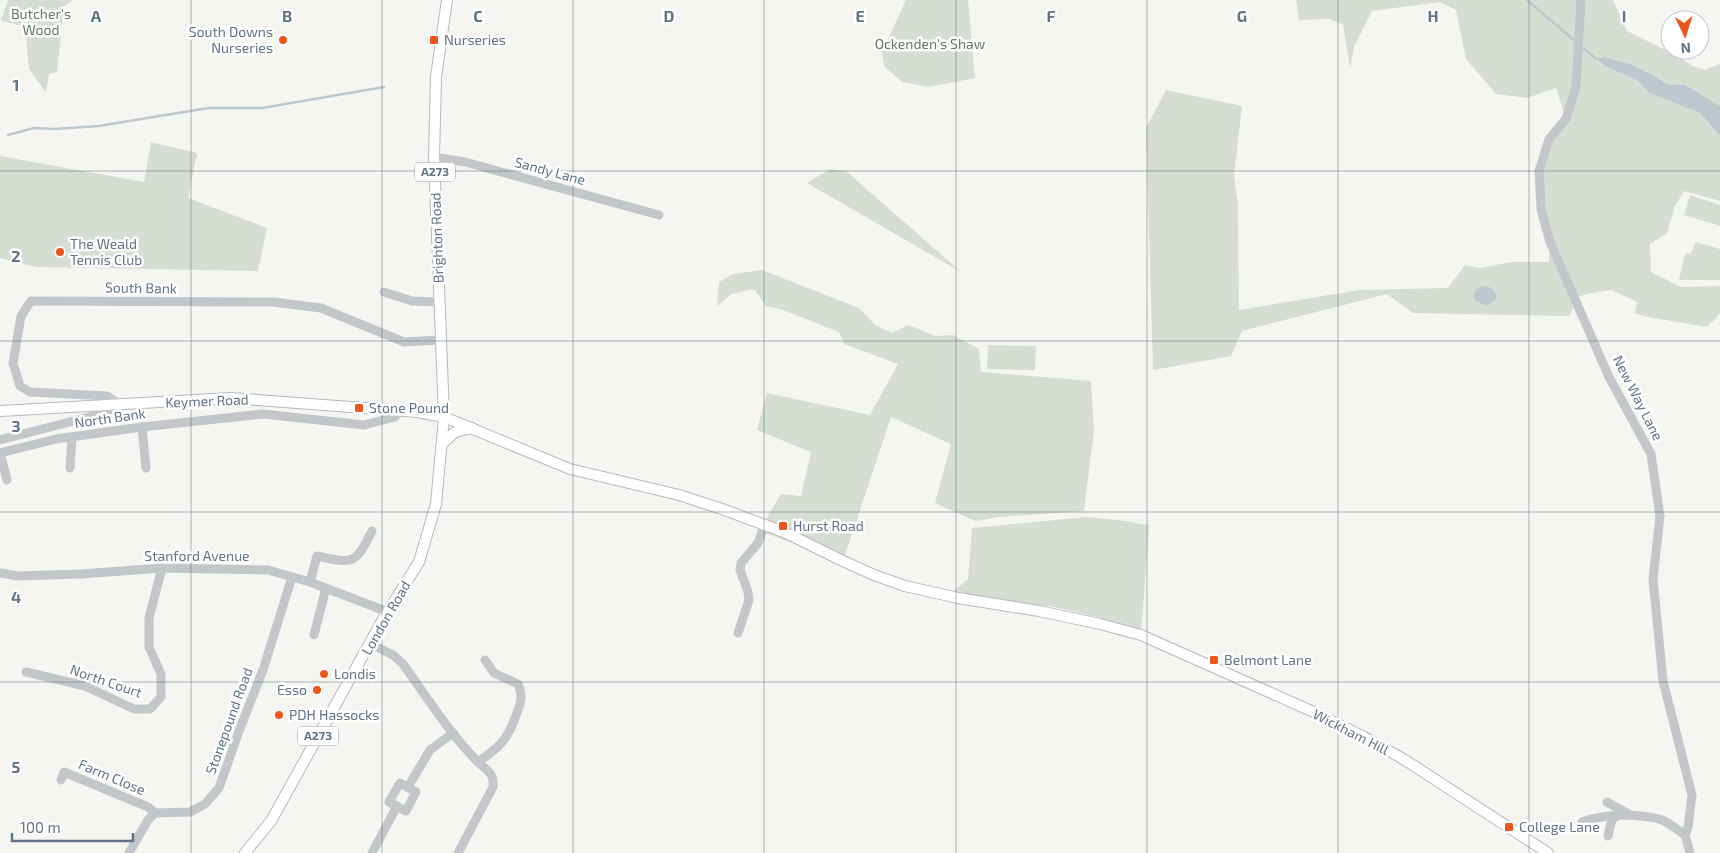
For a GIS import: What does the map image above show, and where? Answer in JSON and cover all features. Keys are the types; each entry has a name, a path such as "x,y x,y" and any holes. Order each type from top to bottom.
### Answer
{"main road":[{"name":"Brighton Road","path":"444,417 434,157 436,77 447,0"},
{"name":"Keymer Road","path":"0,411 231,398 399,410 444,417"},
{"path":"444,417 570,469 679,495 765,524"},
{"name":"London Road","path":"245,853 271,821 388,612 419,562 436,504 444,417"},
{"path":"442,444 455,432 472,428"},
{"name":"Wickham Hill","path":"765,524 843,561 905,586 958,598 1092,622 1141,635 1316,713 1364,737 1405,760 1548,853"}],"street":[{"name":"New Way Lane","path":"1581,0 1576,87 1566,119 1549,139 1540,171 1541,209 1550,242 1610,377 1651,454 1660,516 1653,579 1664,681 1692,795 1688,827 1685,835 1690,853"},
{"name":"Sandy Lane","path":"434,157 465,162 659,215"},
{"path":"384,292 412,301 439,302"},
{"name":"South Bank","path":"122,405 106,396 30,392 20,386 13,362 21,316 30,301 273,302 321,308 404,342 440,340"},
{"path":"0,440 101,414 122,405"},
{"name":"North Bank","path":"0,453 56,439 142,426 263,414 364,425 395,417 399,410"},
{"path":"142,426 146,468"},
{"path":"70,468 72,438"},
{"path":"0,453 8,480"},
{"path":"738,633 749,600 740,570 741,563 758,543 765,524"},
{"path":"310,582 317,556 343,562 352,560 360,554 372,531"},
{"name":"Stanford Avenue","path":"0,573 18,576 162,568 268,570 310,582 388,612"},
{"name":"North Court","path":"26,672 85,686 134,708 150,709 161,697 161,674 149,647 150,618 162,568"},
{"name":"Stonepound Road","path":"155,813 190,812 205,804 219,788 263,670 292,577"},
{"path":"314,635 326,588"},
{"path":"370,644 393,655 403,664 453,733 492,775 493,787 458,853"},
{"path":"478,762 495,750 507,738 522,698 518,684 494,673 485,660"},
{"path":"372,853 397,806 406,811 416,792 408,788 430,750 453,733"},
{"name":"Farm Close","path":"61,780 64,772 148,807 155,813"},
{"path":"1607,802 1630,816"},
{"path":"129,853 148,820 155,813"},
{"path":"1582,822 1595,818 1630,816 1660,819 1685,835"},
{"path":"1608,836 1612,819 1616,817"}],"green space":[{"name":"Butcher's Wood","path":"8,0 73,0 64,6 57,72 49,74 46,93 29,69 26,36 21,26 1,20"},
{"name":"Ockenden's Shaw","path":"906,0 968,0 975,78 928,87 902,82 884,66 882,52"},
{"path":"1296,0 1613,0 1627,31 1660,47 1660,60 1684,60 1692,66 1705,70 1720,64 1720,107 1685,85 1667,84 1655,76 1604,57 1596,60 1638,81 1649,93 1700,113 1720,136 1720,201 1684,191 1675,206 1667,233 1650,244 1651,272 1681,287 1720,286 1720,314 1707,327 1648,317 1635,313 1637,302 1612,290 1580,296 1569,316 1413,313 1387,294 1242,331 1231,356 1153,370 1146,128 1166,90 1242,106 1234,175 1238,206 1239,310 1359,290 1448,288 1465,265 1480,268 1511,262 1549,262 1550,242 1539,171 1549,139 1566,119 1556,88 1527,98 1496,94 1466,59 1456,10 1440,2 1372,11 1354,47 1350,68 1343,24 1329,19 1299,20"},
{"path":"151,142 197,153 188,198 267,228 258,271 36,267 0,258 0,156 144,182"},
{"path":"830,169 846,171 961,272 807,183"},
{"path":"1690,195 1720,205 1720,226 1684,215"},
{"path":"1696,242 1720,249 1720,280 1679,280 1685,254 1691,253"},
{"path":"762,270 859,308 875,325 892,333 908,325 936,336 953,335 979,349 981,372 1091,381 1094,430 1084,511 1000,517 975,521 935,503 951,444 891,417 843,561 759,531 781,494 801,496 811,452 757,430 767,393 870,415 898,364 844,344 839,332 783,310 766,306 754,289 731,294 717,307 719,282 733,274"},
{"path":"988,345 1036,346 1035,370 987,369"},
{"path":"1087,517 1149,525 1141,635 1100,624 1101,618 1050,606 1006,604 950,594 968,579 972,528"}],"shaded area":[{"path":"1604,57 1633,65 1667,84 1685,85 1720,106 1720,136 1700,113 1649,93 1638,81 1605,66 1596,59"},
{"path":"1484,286 1489,287 1496,294 1496,299 1487,306 1474,300 1476,291"}],"waterway":[{"path":"1527,0 1575,41"},
{"path":"1581,46 1596,59"},
{"path":"8,135 34,128 54,129 99,126 208,108 262,108 384,87"}],"place":[{"name":"South Downs Nurseries","path":"283,40"},
{"name":"Nurseries","path":"434,40"},
{"name":"The Weald Tennis Club","path":"60,252"},
{"name":"Stone Pound","path":"359,408"},
{"name":"Hurst Road","path":"783,526"},
{"name":"Belmont Lane","path":"1214,660"},
{"name":"Londis","path":"324,674"},
{"name":"Esso","path":"317,690"},
{"name":"PDH Hassocks","path":"279,715"},
{"name":"College Lane","path":"1509,827"}]}
